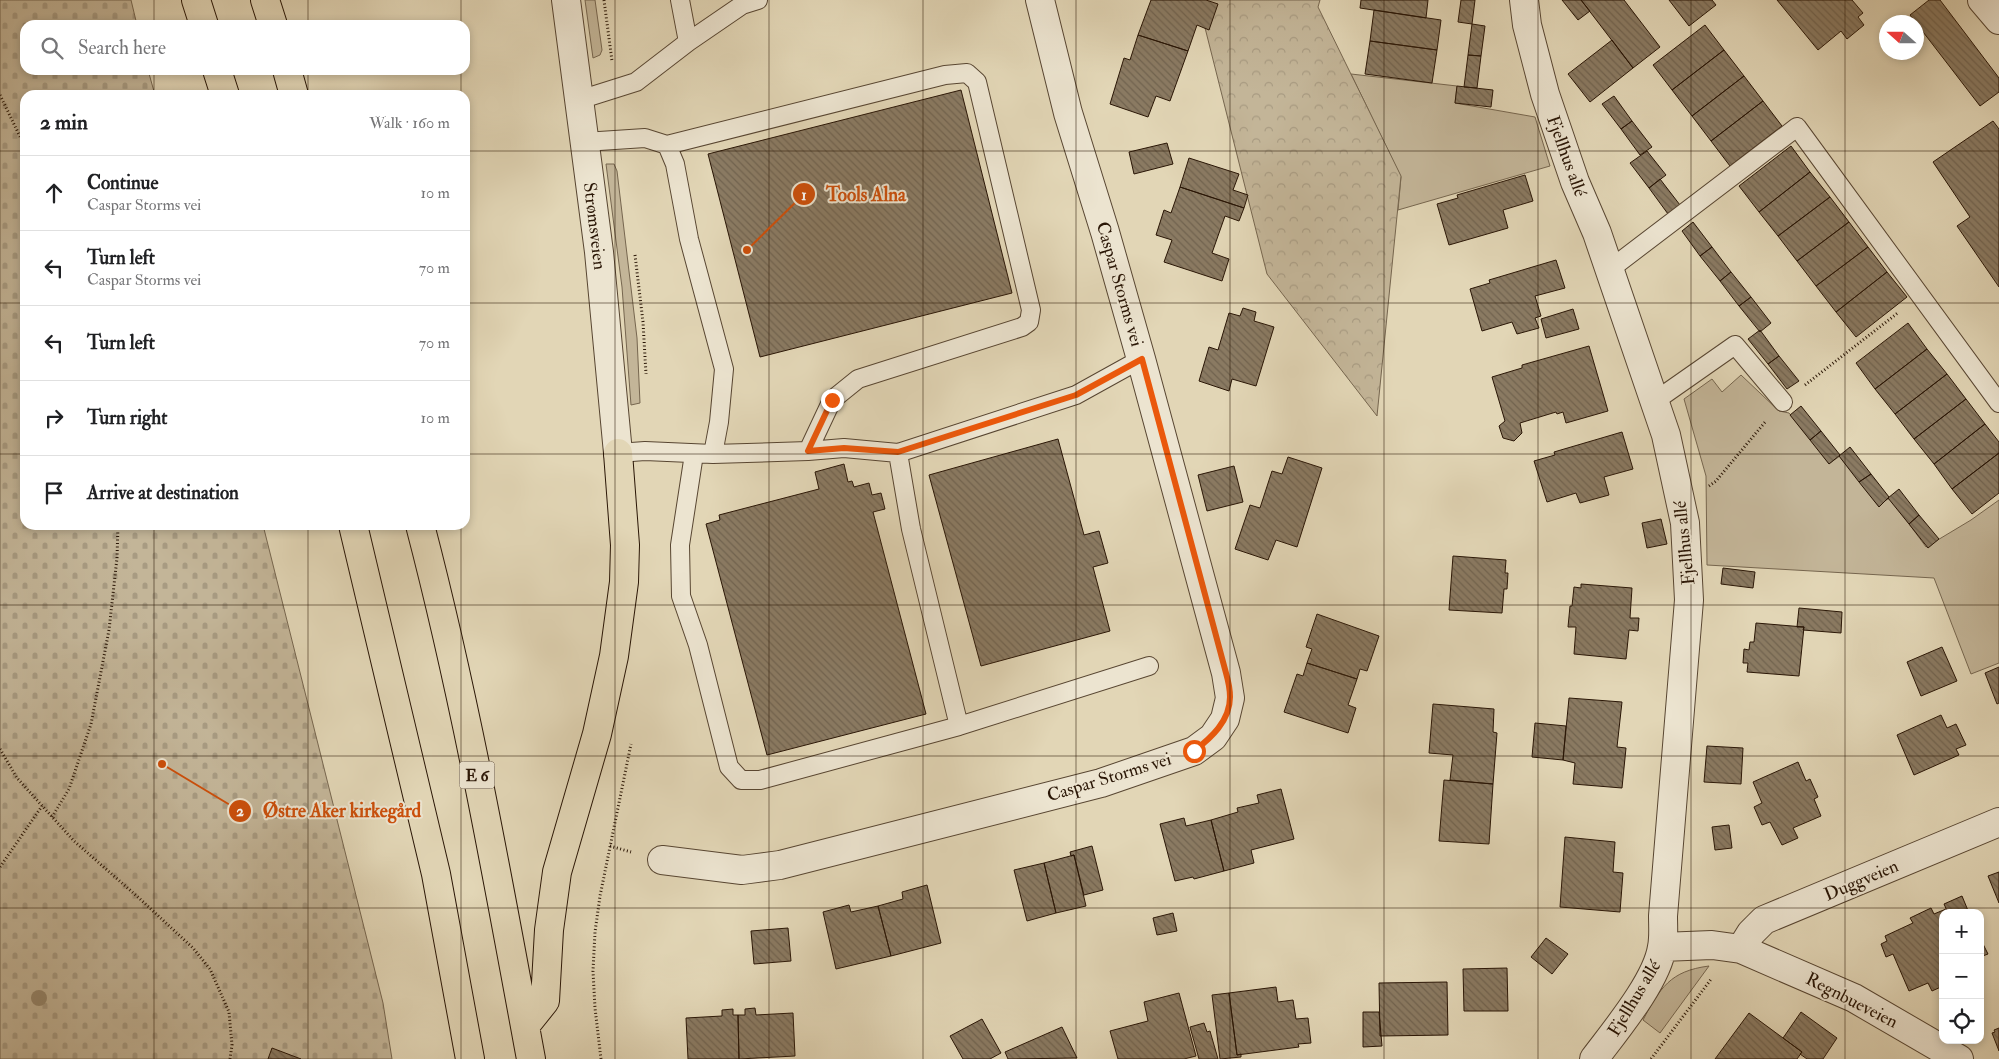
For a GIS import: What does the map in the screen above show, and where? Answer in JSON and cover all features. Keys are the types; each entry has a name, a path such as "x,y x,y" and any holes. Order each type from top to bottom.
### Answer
{"highway":[{"path":"196,0 202,20"},
{"path":"266,0 272,20"},
{"path":"218,75 223,90"},
{"path":"288,75 293,90"},
{"path":"525,1026 545,1001 549,930 557,872 597,734 614,656 624,582 625,545 618,453"},
{"path":"354,530 436,874 470,1059"},
{"name":"E 6","path":"421,530 446,625 474,757 531,1059"}],"street":[{"name":"Strømsveien","path":"566,0 608,332 618,453"},
{"name":"Caspar Storms vei","path":"662,860 742,870 780,865 1101,783 1194,751 1213,737 1225,719 1230,698 1226,673 1142,359 1068,113 1040,0"},
{"name":"Fjellhus allé","path":"1524,0 1527,25 1546,94 1575,182 1597,233 1666,435 1685,523 1689,600 1662,947 1657,966 1646,985 1622,1022 1594,1059"},
{"path":"1982,0 1999,20"},
{"name":"Duggveien","path":"1737,948 1764,920 1999,822"},
{"path":"1662,947 1692,945 1737,948"},
{"name":"Regnbueveien","path":"1737,948 1854,998 1959,1059"}],"lane":[{"path":"680,0 688,42"},
{"path":"579,100 636,82 688,42 742,5 758,0"},
{"path":"584,142 645,138 667,145 946,75 967,73 977,82 1030,310 1029,322 1022,327 858,380 832,400 808,451"},
{"path":"1609,270 1797,127 1999,403"},
{"path":"667,145 675,164 689,239 724,369 719,422 713,454"},
{"path":"1655,401 1735,345 1783,402"},
{"path":"618,453 645,451 713,454 844,448 898,452 1076,395 1142,359"},
{"path":"898,452 911,528 959,726"},
{"path":"694,454 680,545 682,596 698,645 729,767 740,780 760,780 959,726 1149,666"}],"path":[{"path":"0,96 20,137"},
{"path":"52,817 69,789 91,724 109,630 117,558 118,530"},
{"path":"0,748 17,778 74,841 193,948 210,969 229,1012 232,1045 230,1059"},
{"path":"0,867 42,806"},
{"path":"1651,1059 1737,948"},
{"path":"594,1008 601,1059"}],"green space":[{"path":"0,0 131,0 136,20 20,20 20,75 149,75 154,90 20,90 20,530 264,530 383,1003 392,1059 0,1059"},
{"path":"585,0 595,0 602,50 600,55 593,58"},
{"path":"1198,0 1320,0 1318,7 1401,176 1377,416 1267,274"},
{"path":"1351,74 1457,86 1455,103 1535,117 1550,166 1398,210 1401,177"},
{"path":"606,164 614,164 617,171 637,338 640,403 631,405 622,287"},
{"path":"1741,375 1779,411 1789,413 1830,463 1840,456 1878,505 1890,498 1926,547 1971,520 1999,500 1999,663 1971,674 1934,578 1707,565 1706,476 1684,399 1712,379 1722,392"},
{"path":"1709,966 1660,1033 1643,1020 1661,990 1675,977 1696,968"}],"building":[{"path":"1151,0 1206,0 1218,4 1209,30 1197,25 1188,51 1138,35"},
{"path":"1361,0 1428,0 1426,18 1360,8"},
{"path":"1461,0 1475,0 1472,24 1458,22"},
{"path":"1562,0 1581,0 1590,11 1578,20"},
{"path":"1581,0 1624,0 1660,47 1633,68"},
{"path":"1669,0 1712,0 1716,5 1689,26"},
{"path":"1777,0 1852,0 1863,13 1858,17 1864,25 1847,39 1841,31 1818,50"},
{"path":"1929,0 1940,0 1999,78 1999,92 1980,106 1924,33 1924,15 1910,15"},
{"path":"1374,10 1441,20 1437,50 1370,41"},
{"path":"1472,24 1485,26 1481,56 1468,55"},
{"path":"1705,25 1724,50 1672,90 1653,65"},
{"path":"1138,35 1188,51 1170,101 1156,96 1148,117 1110,104 1124,58 1130,60"},
{"path":"1612,40 1633,68 1590,102 1568,74"},
{"path":"1370,41 1437,50 1432,83 1365,74"},
{"path":"1724,50 1744,76 1692,116 1672,90"},
{"path":"1468,55 1481,56 1477,88 1464,87"},
{"path":"1744,76 1763,101 1711,141 1692,116"},
{"path":"1457,86 1493,90 1491,107 1455,103"},
{"path":"961,90 1012,293 760,357 708,154"},
{"path":"1614,96 1632,121 1621,129 1602,104"},
{"path":"1763,101 1782,126 1730,166 1711,141"},
{"path":"1632,121 1652,147 1640,155 1621,129"},
{"path":"1993,121 1999,129 1999,287 1957,226 1970,217 1933,162"},
{"path":"1167,143 1173,164 1134,174 1129,152"},
{"path":"1791,146 1810,172 1759,212 1739,186"},
{"path":"1647,151 1666,175 1649,188 1630,163"},
{"path":"1189,158 1239,174 1233,190 1248,195 1244,208 1180,187"},
{"path":"1810,172 1830,197 1778,236 1759,212"},
{"path":"1525,175 1533,201 1503,210 1508,228 1449,245 1437,204 1458,198 1457,195"},
{"path":"1660,179 1680,205 1668,214 1649,188"},
{"path":"1180,187 1244,208 1239,221 1225,216 1212,253 1229,259 1222,281 1164,262 1172,240 1156,235 1164,210 1171,213"},
{"path":"1830,197 1849,222 1797,261 1778,236"},
{"path":"1693,222 1712,247 1700,256 1682,231"},
{"path":"1849,222 1868,247 1816,286 1797,261"},
{"path":"1712,247 1731,272 1720,281 1700,256"},
{"path":"1868,247 1887,272 1836,312 1816,286"},
{"path":"1556,260 1565,288 1535,296 1541,316 1535,318 1539,328 1517,334 1512,322 1482,331 1470,289 1490,283 1489,280"},
{"path":"1731,272 1751,297 1739,306 1720,281"},
{"path":"1887,272 1907,297 1856,337 1836,312"},
{"path":"1751,297 1771,323 1760,332 1739,306"},
{"path":"1243,308 1256,312 1254,321 1274,327 1256,386 1232,379 1229,391 1199,381 1209,347 1218,350 1229,313 1240,316"},
{"path":"1573,309 1579,329 1546,338 1541,319"},
{"path":"1908,323 1927,349 1875,389 1856,363"},
{"path":"1760,330 1779,356 1768,364 1748,339"},
{"path":"1589,346 1608,411 1566,423 1563,412 1557,414 1556,412 1520,423 1522,433 1514,441 1503,438 1499,426 1505,421 1492,377 1522,368 1522,365"},
{"path":"1927,349 1947,374 1895,414 1875,389"},
{"path":"1779,356 1799,381 1787,389 1768,364"},
{"path":"1947,374 1966,399 1914,439 1895,414"},
{"path":"1966,399 1985,424 1934,464 1914,439"},
{"path":"1801,406 1821,431 1810,440 1790,415"},
{"path":"1985,424 1999,442 1999,453 1952,489 1934,464"},
{"path":"1821,431 1840,455 1829,464 1810,440"},
{"path":"1622,432 1633,469 1604,477 1609,495 1580,503 1576,493 1547,502 1534,461 1555,455 1554,452"},
{"path":"1058,439 1084,535 1099,531 1108,563 1093,567 1110,631 981,666 929,475"},
{"path":"1850,447 1871,474 1859,482 1839,456"},
{"path":"1999,453 1999,493 1972,514 1952,489"},
{"path":"1288,457 1322,468 1297,547 1276,540 1268,560 1235,549 1250,505 1260,508 1272,471 1282,474"},
{"path":"844,464 848,482 852,481 854,487 869,483 872,495 881,493 885,509 873,512 926,714 767,755 706,524 720,520 719,515 819,489 815,472"},
{"path":"1234,466 1243,502 1207,511 1198,475"},
{"path":"1871,474 1889,497 1879,507 1859,482"},
{"path":"1899,489 1919,515 1909,524 1888,498"},
{"path":"1919,515 1939,539 1928,548 1909,524"},
{"path":"1661,519 1667,544 1647,548 1642,523"},
{"path":"1453,556 1506,560 1505,573 1508,573 1507,589 1504,589 1502,613 1449,610"},
{"path":"1723,568 1755,572 1753,588 1721,584"},
{"path":"1581,584 1632,588 1630,618 1639,618 1638,631 1629,630 1626,659 1574,654 1576,627 1568,627 1570,606 1572,606 1574,587 1581,588"},
{"path":"1799,608 1842,612 1841,633 1803,630 1804,627 1797,627"},
{"path":"1317,614 1379,636 1367,671 1360,669 1357,679 1307,663 1312,649 1306,647"},
{"path":"1756,623 1804,627 1799,676 1747,672 1748,663 1743,663 1744,649 1749,650 1750,642 1754,642"},
{"path":"1942,647 1957,681 1921,696 1907,662"},
{"path":"1307,663 1357,679 1348,705 1356,708 1348,733 1284,712 1297,674 1303,676"},
{"path":"1999,667 1999,703 1997,704 1985,673"},
{"path":"1569,698 1622,702 1617,747 1626,748 1622,788 1573,784 1575,763 1563,760"},
{"path":"1433,704 1494,709 1493,732 1497,733 1493,784 1450,780 1453,755 1429,753"},
{"path":"1941,715 1947,728 1956,724 1966,745 1956,749 1959,755 1914,775 1897,735"},
{"path":"1535,723 1566,726 1563,760 1532,757"},
{"path":"1707,746 1743,748 1741,784 1704,782"},
{"path":"1798,762 1806,781 1810,779 1818,797 1814,799 1821,816 1793,828 1798,838 1782,845 1770,822 1762,825 1754,807 1762,803 1753,782"},
{"path":"1444,780 1493,784 1489,844 1439,841"},
{"path":"1281,789 1294,839 1251,850 1254,863 1224,871 1211,820 1238,812 1237,808 1259,803 1257,795"},
{"path":"1184,818 1186,826 1211,820 1224,871 1194,879 1193,877 1175,881 1160,824"},
{"path":"1729,825 1732,848 1715,850 1712,827"},
{"path":"1565,837 1615,842 1613,872 1623,873 1620,912 1560,907"},
{"path":"1092,846 1103,890 1084,895 1074,855 1071,856 1070,852"},
{"path":"1074,855 1086,906 1056,913 1044,863"},
{"path":"1044,863 1056,913 1027,921 1014,870"},
{"path":"1999,872 1999,903 1988,876"},
{"path":"927,885 941,943 891,956 878,906 903,899 902,892"},
{"path":"1962,896 1967,909 1946,909 1944,904"},
{"path":"849,905 851,912 878,906 891,956 836,969 823,912"},
{"path":"1931,908 1934,914 1939,912 1939,988 1932,991 1928,983 1909,991 1893,954 1886,957 1881,944 1887,941 1885,936 1913,923 1910,918"},
{"path":"1173,913 1177,931 1157,935 1153,918"},
{"path":"788,928 791,961 754,964 751,931"},
{"path":"1546,938 1568,954 1552,974 1531,957"},
{"path":"1984,946 1988,954 1984,956"},
{"path":"1507,968 1508,1011 1464,1011 1463,969"},
{"path":"1447,982 1448,1035 1380,1036 1379,983"},
{"path":"1276,987 1278,1002 1293,1000 1296,1019 1308,1018 1311,1043 1298,1044 1299,1047 1237,1055 1229,993"},
{"path":"1179,993 1196,1056 1184,1059 1118,1059 1110,1031 1148,1021 1144,1002"},
{"path":"1229,993 1237,1055 1241,1054 1241,1057 1220,1059 1212,995"},
{"path":"755,1008 756,1015 793,1013 795,1056 739,1059 738,1015 745,1015 745,1009"},
{"path":"733,1009 733,1015 738,1015 739,1059 688,1059 686,1018 722,1016 722,1010"},
{"path":"1363,1012 1379,1012 1382,1046 1363,1047"},
{"path":"1801,1012 1837,1038 1823,1059 1807,1059 1800,1054 1802,1052 1783,1038"},
{"path":"1749,1013 1802,1052 1797,1059 1715,1059"},
{"path":"982,1019 1001,1053 990,1059 963,1059 950,1036"},
{"path":"1204,1023 1207,1032 1210,1031 1218,1059 1199,1059 1190,1027"},
{"path":"1062,1027 1077,1058 1008,1059 1005,1052"},
{"path":"1999,1028 1999,1051 1992,1033"},
{"path":"272,1048 301,1059 268,1059"}],"place":[{"name":"Tools Alna","path":"747,250"},
{"name":"Østre Aker kirkegård","path":"162,764"}],"route":[{"path":"832,400 808,451 844,448 898,452 1076,395 1142,359 1226,673 1230,698 1225,719 1213,737 1194,751"}]}
